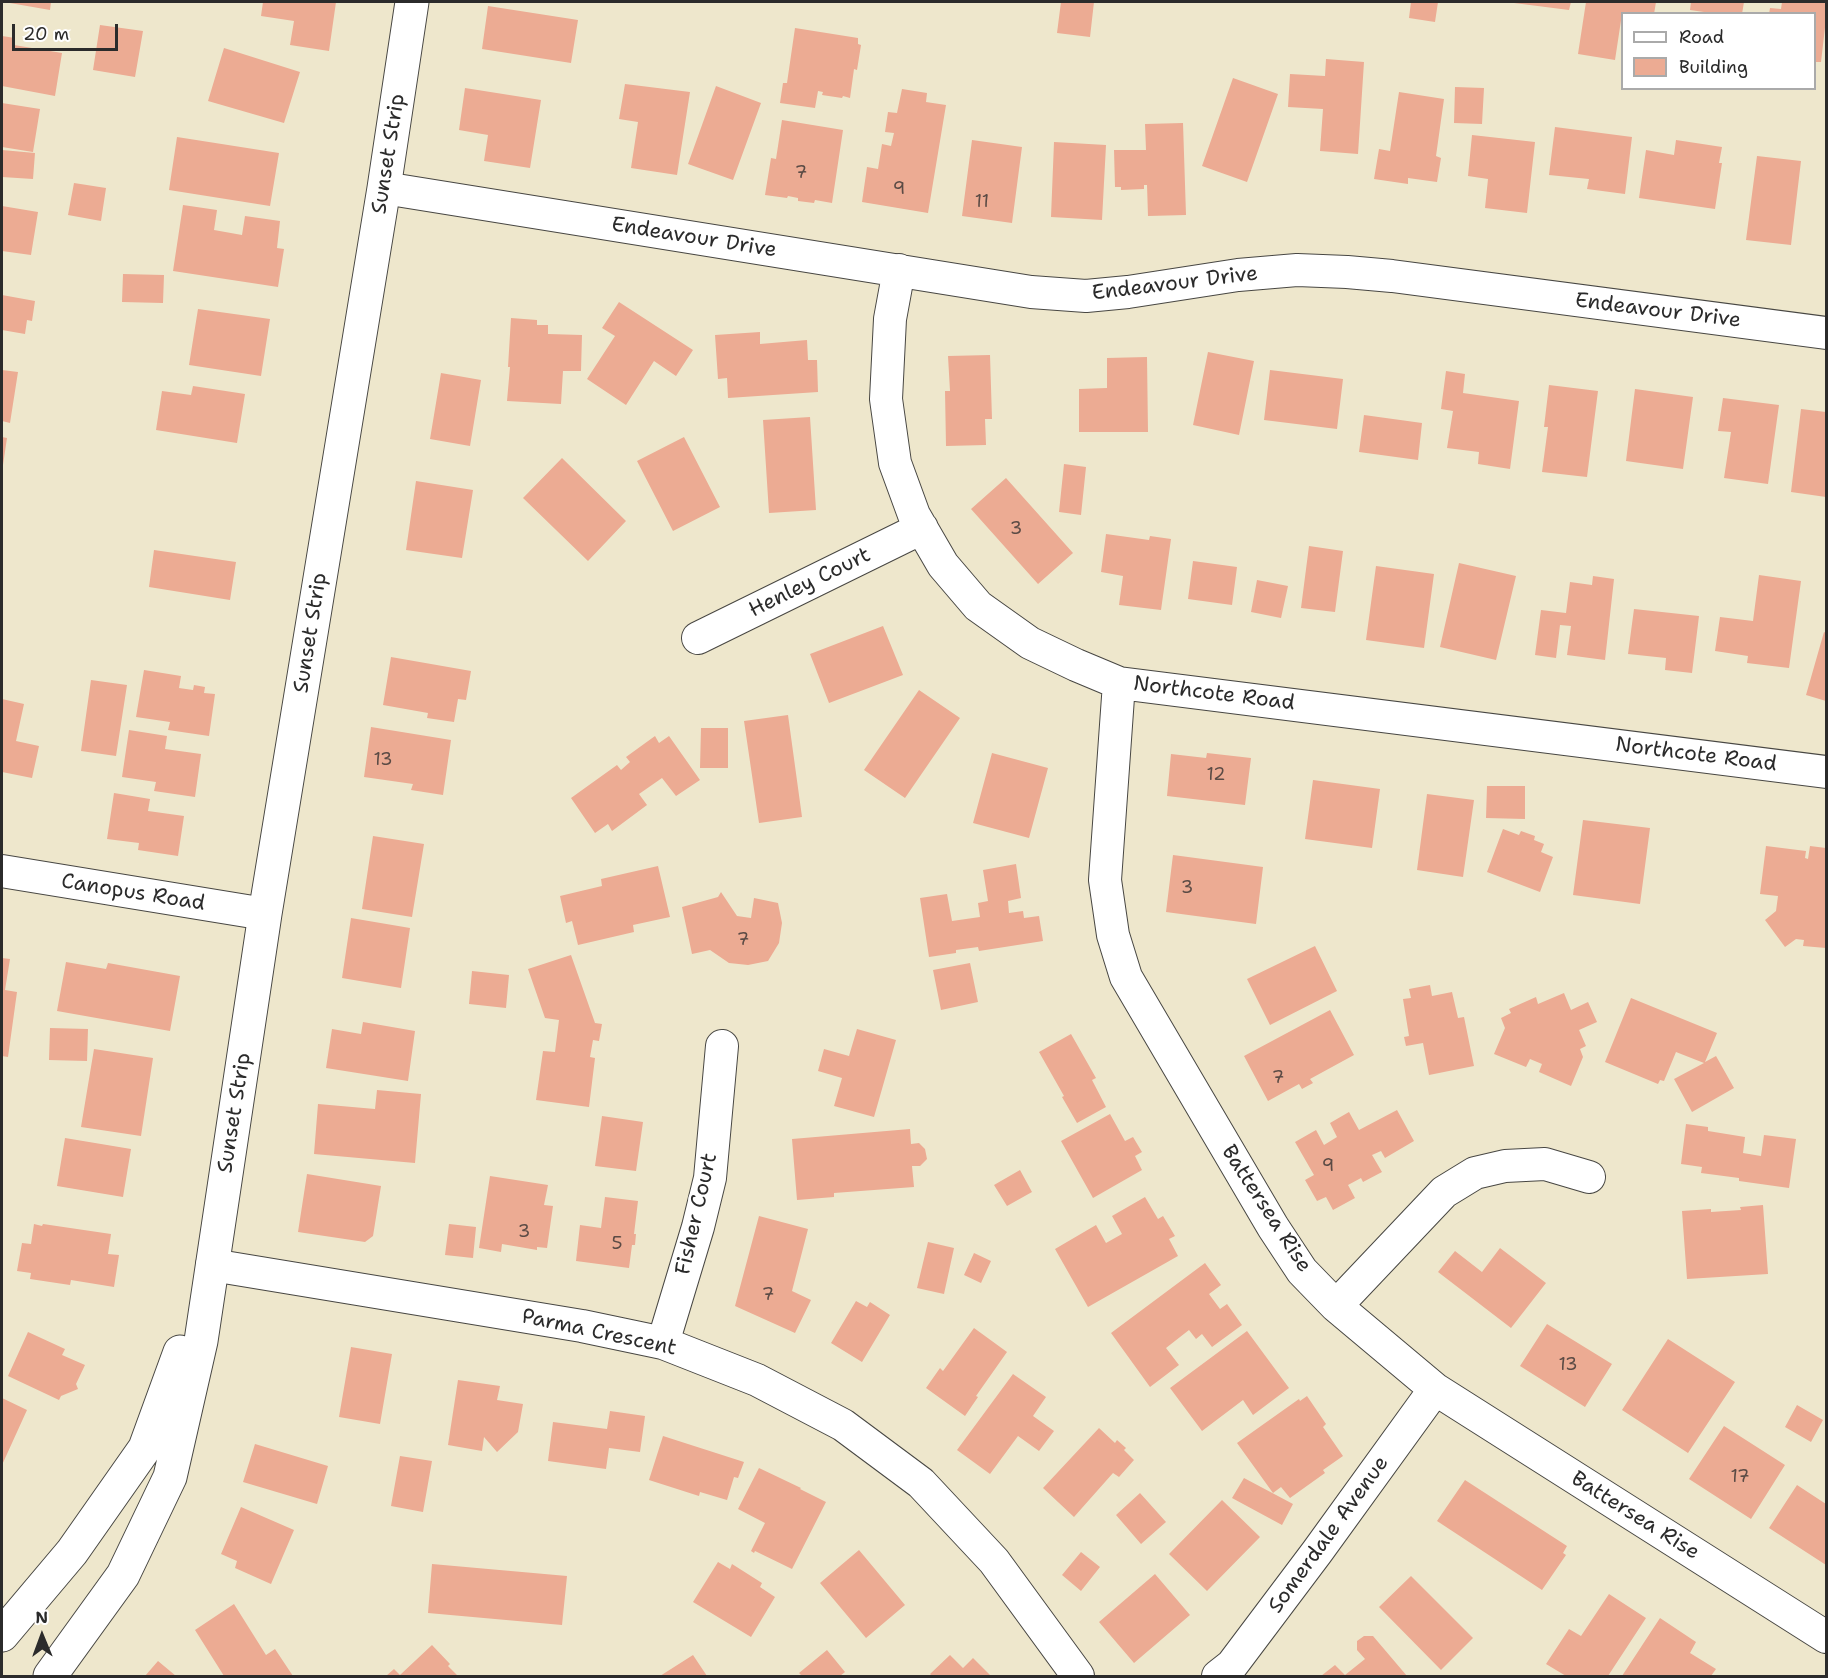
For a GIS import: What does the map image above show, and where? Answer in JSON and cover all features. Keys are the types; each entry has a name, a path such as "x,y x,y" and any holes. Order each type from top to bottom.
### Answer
{"street":[{"name":"Sunset Strip","path":"50,1677 123,1575 170,1477 201,1341 266,914 412,2"},
{"name":"Endeavour Drive","path":"384,188 1031,292 1086,296 1238,275 1297,270 1347,272 1827,333"},
{"name":"Northcote Road","path":"899,270 890,320 886,399 895,463 914,515 943,565 978,606 1030,643 1119,682 1827,772"},
{"name":"Henley Court","path":"698,638 922,528"},
{"name":"Battersea Rise","path":"1119,682 1105,880 1113,935 1126,977 1273,1227 1302,1271 1336,1306 1435,1389 1827,1637"},
{"name":"Canopus Road","path":"2,871 266,914"},
{"name":"Fisher Court","path":"663,1343 698,1227 710,1178 722,1046"},
{"path":"1336,1306 1444,1192 1475,1173 1505,1166 1545,1164 1589,1177"},
{"name":"Sunset Strip","path":"2,1635 72,1552 145,1448 212,1266"},
{"name":"Parma Crescent","path":"212,1266 582,1326 663,1343 757,1380 843,1425 921,1483 994,1561 1078,1677"},
{"name":"Somerdale Avenue","path":"1218,1677 1232,1665 1268,1618 1435,1389"}],"building":[{"path":"4,2 51,2 50,10"},
{"path":"263,2 336,2 329,51 290,45 294,21 261,16"},
{"path":"1061,2 1094,2 1090,37 1057,33"},
{"path":"1411,2 1438,2 1435,22 1409,18"},
{"path":"1514,2 1571,2 1569,10"},
{"path":"1586,2 1656,2 1654,12 1621,12 1615,60 1578,54"},
{"path":"1691,2 1744,2 1742,12 1690,10"},
{"path":"1782,2 1826,2 1821,62 1816,62 1816,12 1769,12 1770,8 1781,9"},
{"path":"488,6 578,20 571,63 482,49"},
{"path":"100,25 143,31 135,77 93,70"},
{"path":"795,28 858,38 858,44 861,45 857,70 854,69 850,98 822,95 823,92 818,91 815,108 780,103 783,83 787,83"},
{"path":"2,36 15,38 14,45 62,53 55,96 2,86"},
{"path":"224,48 300,72 284,123 208,101"},
{"path":"1326,59 1364,62 1358,154 1320,151 1323,109 1288,107 1290,74 1325,76"},
{"path":"1233,78 1278,94 1247,182 1202,166"},
{"path":"625,84 690,92 677,175 631,168 638,122 619,119"},
{"path":"716,86 761,103 733,180 688,164"},
{"path":"1455,87 1484,88 1482,124 1454,123"},
{"path":"465,88 541,100 530,168 484,161 488,135 459,130"},
{"path":"902,89 927,93 926,102 946,105 928,213 862,202 867,167 878,169 882,144 891,146 894,133 885,132 888,112 897,113"},
{"path":"1399,92 1444,99 1436,156 1441,158 1437,182 1408,178 1408,184 1374,179 1379,149 1390,151"},
{"path":"2,103 40,109 33,152 2,147"},
{"path":"782,120 843,130 832,203 815,200 814,203 798,201 798,198 788,196 787,198 765,195 771,158 776,159"},
{"path":"1183,123 1186,215 1148,216 1147,185 1144,185 1144,189 1121,190 1121,187 1115,187 1114,150 1146,150 1145,124"},
{"path":"1555,127 1632,137 1625,194 1587,189 1589,179 1549,175"},
{"path":"1472,135 1535,142 1527,213 1485,208 1488,179 1468,176"},
{"path":"177,137 279,153 270,206 169,190"},
{"path":"972,140 1022,147 1012,223 962,216"},
{"path":"1676,140 1722,147 1715,209 1639,198 1646,150 1674,155"},
{"path":"1054,142 1106,145 1102,220 1051,217"},
{"path":"2,150 35,153 33,179 2,177"},
{"path":"1757,156 1801,161 1791,245 1746,240"},
{"path":"74,183 106,188 101,221 68,215"},
{"path":"183,205 217,210 214,230 242,235 245,216 280,221 277,248 284,249 278,287 173,271"},
{"path":"2,206 38,212 31,255 2,251"},
{"path":"123,274 164,275 163,303 122,302"},
{"path":"2,295 35,301 32,321 27,320 25,334 2,330"},
{"path":"619,302 693,350 676,376 654,361 626,405 587,379 615,336 602,328"},
{"path":"198,309 270,319 261,376 189,365"},
{"path":"511,318 537,320 537,325 548,325 548,334 582,335 581,371 563,371 561,404 507,401"},
{"path":"760,332 760,344 807,340 808,360 817,360 818,392 728,398 727,378 718,379 715,335"},
{"path":"1208,352 1254,361 1239,435 1193,425"},
{"path":"990,355 992,419 985,419 986,445 946,446 945,391 950,391 948,356"},
{"path":"1147,357 1148,432 1079,432 1079,389 1107,388 1107,358"},
{"path":"2,370 18,372 10,423 2,421"},
{"path":"1270,370 1343,379 1337,429 1264,420"},
{"path":"1446,371 1465,374 1463,393 1519,401 1510,469 1478,464 1479,452 1447,448 1453,411 1441,409"},
{"path":"441,373 481,380 470,446 430,439"},
{"path":"1549,385 1598,391 1587,477 1542,472 1548,427 1544,427"},
{"path":"193,386 245,394 237,443 156,430 162,391 191,395"},
{"path":"1635,389 1693,397 1683,469 1626,461"},
{"path":"1723,398 1779,405 1768,484 1724,478 1731,432 1718,431"},
{"path":"1801,409 1826,412 1826,497 1791,492"},
{"path":"1364,415 1422,423 1418,460 1359,452"},
{"path":"810,417 816,510 769,513 763,420"},
{"path":"2,437 7,438 3,465 2,465"},
{"path":"684,437 720,507 673,531 637,461"},
{"path":"562,458 626,521 588,561 523,498"},
{"path":"1064,464 1086,467 1081,515 1059,512"},
{"path":"1006,478 1073,553 1038,584 971,509"},
{"path":"416,481 473,490 462,558 406,550"},
{"path":"1106,534 1149,540 1150,536 1171,539 1161,610 1119,605 1123,576 1101,572"},
{"path":"1309,546 1343,551 1335,612 1301,608"},
{"path":"154,550 236,562 230,600 149,587"},
{"path":"1193,561 1237,567 1232,605 1188,599"},
{"path":"1459,563 1516,576 1496,660 1440,647"},
{"path":"1376,566 1434,574 1424,648 1366,640"},
{"path":"1759,575 1801,581 1789,668 1747,663 1748,656 1715,651 1720,617 1753,621"},
{"path":"1593,576 1614,579 1605,660 1567,655 1571,626 1560,625 1556,658 1535,655 1541,610 1566,613 1570,582 1592,585"},
{"path":"1257,580 1288,586 1281,618 1251,612"},
{"path":"1634,609 1699,616 1692,673 1665,670 1666,658 1628,654"},
{"path":"883,626 903,675 829,703 810,654"},
{"path":"1824,632 1826,633 1826,701 1806,695"},
{"path":"391,657 471,671 466,700 458,699 454,722 427,718 428,713 383,705"},
{"path":"144,670 181,676 179,688 193,690 194,685 205,687 204,693 215,694 209,736 168,730 170,722 136,717"},
{"path":"91,680 127,685 116,756 81,751"},
{"path":"919,690 960,718 905,798 864,770"},
{"path":"2,699 24,704 16,741 39,746 32,778 2,772"},
{"path":"788,715 802,817 759,823 744,721"},
{"path":"371,727 451,740 443,795 411,790 413,784 364,777"},
{"path":"701,728 728,728 728,768 700,768"},
{"path":"129,730 167,736 165,749 201,754 195,797 154,791 156,782 122,777"},
{"path":"655,736 659,743 669,736 700,780 676,796 662,778 639,794 647,805 612,831 608,824 595,833 571,798 617,765 621,770 630,762 626,757"},
{"path":"992,753 1048,768 1029,838 973,823"},
{"path":"1207,753 1251,758 1245,805 1167,796 1171,754 1206,758"},
{"path":"1313,780 1380,789 1372,848 1305,839"},
{"path":"1487,786 1525,786 1525,819 1486,818"},
{"path":"114,793 150,799 148,811 184,816 178,856 138,850 139,843 107,839"},
{"path":"1427,794 1474,800 1463,877 1417,870"},
{"path":"1583,820 1650,828 1640,904 1573,895"},
{"path":"1503,829 1519,835 1521,831 1535,836 1534,840 1544,844 1541,852 1553,857 1540,892 1487,872"},
{"path":"373,836 424,844 412,917 362,909"},
{"path":"1766,846 1806,851 1805,858 1808,859 1810,846 1826,848 1826,948 1803,946 1804,940 1796,939 1785,947 1765,920 1776,911 1778,896 1760,894"},
{"path":"1173,855 1263,867 1256,924 1166,912"},
{"path":"1016,864 1021,898 1008,901 1009,913 1023,911 1024,918 1039,916 1043,941 979,951 978,947 956,950 956,953 929,957 920,898 947,894 952,921 980,917 978,903 988,901 983,870"},
{"path":"658,866 670,917 633,925 634,932 578,945 572,921 566,923 560,896 602,886 601,879"},
{"path":"721,892 737,916 751,918 754,898 778,903 782,923 779,943 768,961 748,965 729,963 710,950 692,954 682,907 718,897"},
{"path":"351,918 410,928 401,988 342,978"},
{"path":"1315,946 1337,991 1270,1025 1247,979"},
{"path":"571,955 595,1023 602,1024 599,1041 593,1040 590,1057 595,1058 589,1107 536,1100 543,1051 555,1052 559,1020 545,1018 528,969"},
{"path":"2,958 10,959 5,990 17,992 8,1057 2,1056"},
{"path":"66,962 106,969 108,963 180,976 170,1031 57,1011"},
{"path":"970,963 978,1002 941,1010 933,970"},
{"path":"472,971 509,975 506,1008 469,1004"},
{"path":"1430,985 1432,996 1452,992 1458,1018 1464,1017 1474,1066 1429,1075 1423,1043 1406,1046 1404,1037 1409,1036 1403,999 1411,998 1409,989"},
{"path":"1564,993 1571,1010 1588,1002 1597,1022 1579,1030 1586,1046 1580,1049 1583,1057 1571,1086 1539,1072 1542,1064 1530,1059 1526,1067 1494,1054 1505,1028 1501,1018 1511,1013 1509,1009 1536,997 1538,1004"},
{"path":"1631,998 1717,1033 1705,1062 1716,1056 1734,1088 1692,1112 1674,1079 1704,1063 1676,1052 1664,1081 1660,1080 1658,1084 1605,1062"},
{"path":"1330,1010 1354,1055 1310,1079 1313,1083 1302,1089 1299,1084 1268,1101 1244,1056"},
{"path":"363,1022 415,1031 408,1081 326,1068 332,1029 361,1034"},
{"path":"50,1028 88,1029 87,1061 49,1060"},
{"path":"857,1029 896,1040 874,1117 834,1106 842,1078 818,1071 824,1049 849,1056"},
{"path":"1071,1034 1096,1078 1092,1080 1106,1107 1077,1123 1039,1052"},
{"path":"94,1049 153,1058 141,1136 81,1127"},
{"path":"377,1090 421,1094 415,1163 314,1154 318,1104 375,1109"},
{"path":"1397,1110 1414,1141 1385,1158 1381,1151 1372,1155 1382,1172 1363,1182 1361,1178 1348,1185 1355,1198 1333,1210 1326,1197 1317,1201 1305,1180 1314,1175 1295,1142 1316,1130 1324,1145 1337,1137 1330,1123 1349,1112 1359,1130"},
{"path":"1110,1114 1125,1141 1133,1137 1142,1152 1135,1156 1142,1170 1093,1198 1061,1141"},
{"path":"602,1116 643,1122 636,1171 595,1166"},
{"path":"1686,1124 1708,1127 1708,1131 1745,1137 1743,1153 1761,1156 1764,1135 1796,1139 1789,1188 1701,1173 1702,1167 1681,1164"},
{"path":"910,1129 911,1144 919,1143 925,1149 927,1159 920,1166 912,1166 914,1187 834,1193 834,1197 797,1200 792,1139"},
{"path":"65,1138 131,1149 123,1197 57,1186"},
{"path":"1020,1170 1032,1192 1007,1206 994,1185"},
{"path":"307,1174 381,1186 373,1236 365,1242 298,1232"},
{"path":"490,1176 548,1185 544,1205 553,1206 547,1248 537,1247 537,1250 502,1244 501,1252 479,1248"},
{"path":"605,1197 638,1201 635,1245 632,1245 629,1268 576,1261 580,1225 601,1228"},
{"path":"1145,1197 1158,1219 1163,1216 1175,1236 1169,1239 1178,1256 1088,1307 1055,1249 1096,1225 1106,1243 1122,1234 1112,1216"},
{"path":"1763,1205 1768,1274 1687,1279 1682,1211 1741,1210 1740,1207"},
{"path":"759,1216 808,1229 792,1291 811,1300 795,1333 735,1306"},
{"path":"34,1224 111,1234 108,1254 119,1255 114,1287 71,1280 70,1285 30,1279 31,1273 17,1271 22,1243 31,1244"},
{"path":"449,1224 476,1227 473,1258 445,1255"},
{"path":"928,1242 954,1248 944,1294 917,1288"},
{"path":"1500,1248 1546,1283 1511,1328 1438,1272 1455,1251 1482,1272"},
{"path":"974,1253 991,1261 981,1283 964,1275"},
{"path":"1205,1263 1221,1285 1209,1294 1220,1309 1227,1304 1242,1325 1212,1347 1202,1334 1196,1339 1189,1330 1166,1348 1179,1365 1150,1387 1111,1333"},
{"path":"856,1301 867,1307 870,1302 890,1315 862,1362 831,1343"},
{"path":"1547,1324 1612,1364 1585,1407 1520,1366"},
{"path":"974,1328 1007,1352 965,1416 926,1388 940,1368 943,1371"},
{"path":"1247,1331 1289,1388 1253,1415 1243,1400 1202,1431 1170,1388"},
{"path":"28,1332 65,1349 62,1355 85,1365 76,1384 78,1389 61,1396 59,1400 8,1376"},
{"path":"1668,1339 1735,1382 1688,1453 1622,1410"},
{"path":"351,1347 392,1354 380,1424 339,1417"},
{"path":"1013,1374 1046,1397 1033,1416 1054,1431 1039,1451 1018,1436 990,1474 957,1450"},
{"path":"458,1380 500,1386 497,1400 523,1404 518,1432 497,1452 484,1437 482,1451 448,1445"},
{"path":"1307,1396 1326,1424 1323,1427 1343,1456 1323,1470 1325,1473 1290,1498 1281,1487 1273,1493 1237,1443 1299,1399 1300,1401"},
{"path":"2,1398 27,1410 2,1465"},
{"path":"1797,1405 1823,1420 1811,1442 1785,1427"},
{"path":"610,1411 645,1416 640,1452 609,1448 606,1469 548,1461 553,1422 607,1429"},
{"path":"1724,1426 1785,1465 1751,1519 1689,1479"},
{"path":"1099,1428 1115,1443 1117,1440 1126,1448 1124,1450 1134,1460 1119,1477 1113,1473 1074,1517 1043,1488"},
{"path":"663,1436 744,1462 738,1478 734,1477 727,1500 700,1492 699,1496 649,1480"},
{"path":"255,1444 328,1466 317,1504 243,1482"},
{"path":"400,1456 432,1461 423,1512 391,1506"},
{"path":"759,1468 826,1502 792,1569 751,1551 765,1523 738,1509"},
{"path":"1244,1478 1293,1504 1282,1525 1232,1498"},
{"path":"1465,1480 1567,1546 1563,1553 1566,1555 1542,1590 1437,1521"},
{"path":"1797,1485 1826,1504 1826,1565 1769,1528"},
{"path":"1140,1493 1166,1522 1141,1544 1116,1515"},
{"path":"1222,1500 1260,1537 1207,1591 1169,1554"},
{"path":"241,1507 294,1530 271,1584 235,1568 237,1561 221,1554"},
{"path":"859,1550 905,1605 866,1638 820,1583"},
{"path":"1081,1552 1100,1567 1081,1591 1062,1575"},
{"path":"718,1562 730,1569 732,1564 762,1583 760,1587 775,1597 751,1637 693,1602"},
{"path":"432,1564 567,1576 562,1625 428,1613"},
{"path":"1155,1574 1190,1615 1134,1663 1099,1622"},
{"path":"1411,1576 1473,1638 1441,1670 1379,1607"},
{"path":"1609,1594 1646,1618 1608,1676 1566,1676 1546,1664 1569,1629 1581,1636"},
{"path":"234,1604 266,1655 275,1649 293,1676 224,1676 195,1630"},
{"path":"1660,1618 1696,1642 1690,1653 1716,1669 1711,1676 1622,1676"},
{"path":"1364,1636 1373,1636 1407,1676 1321,1676 1335,1665 1345,1675 1365,1659 1357,1650 1357,1641"},
{"path":"432,1645 458,1676 386,1676 394,1669 400,1675"},
{"path":"827,1650 845,1672 840,1676 802,1676 799,1673"},
{"path":"693,1655 707,1676 660,1676"},
{"path":"950,1655 963,1668 973,1658 991,1676 932,1676 930,1674"},
{"path":"158,1661 176,1676 145,1676"}]}
